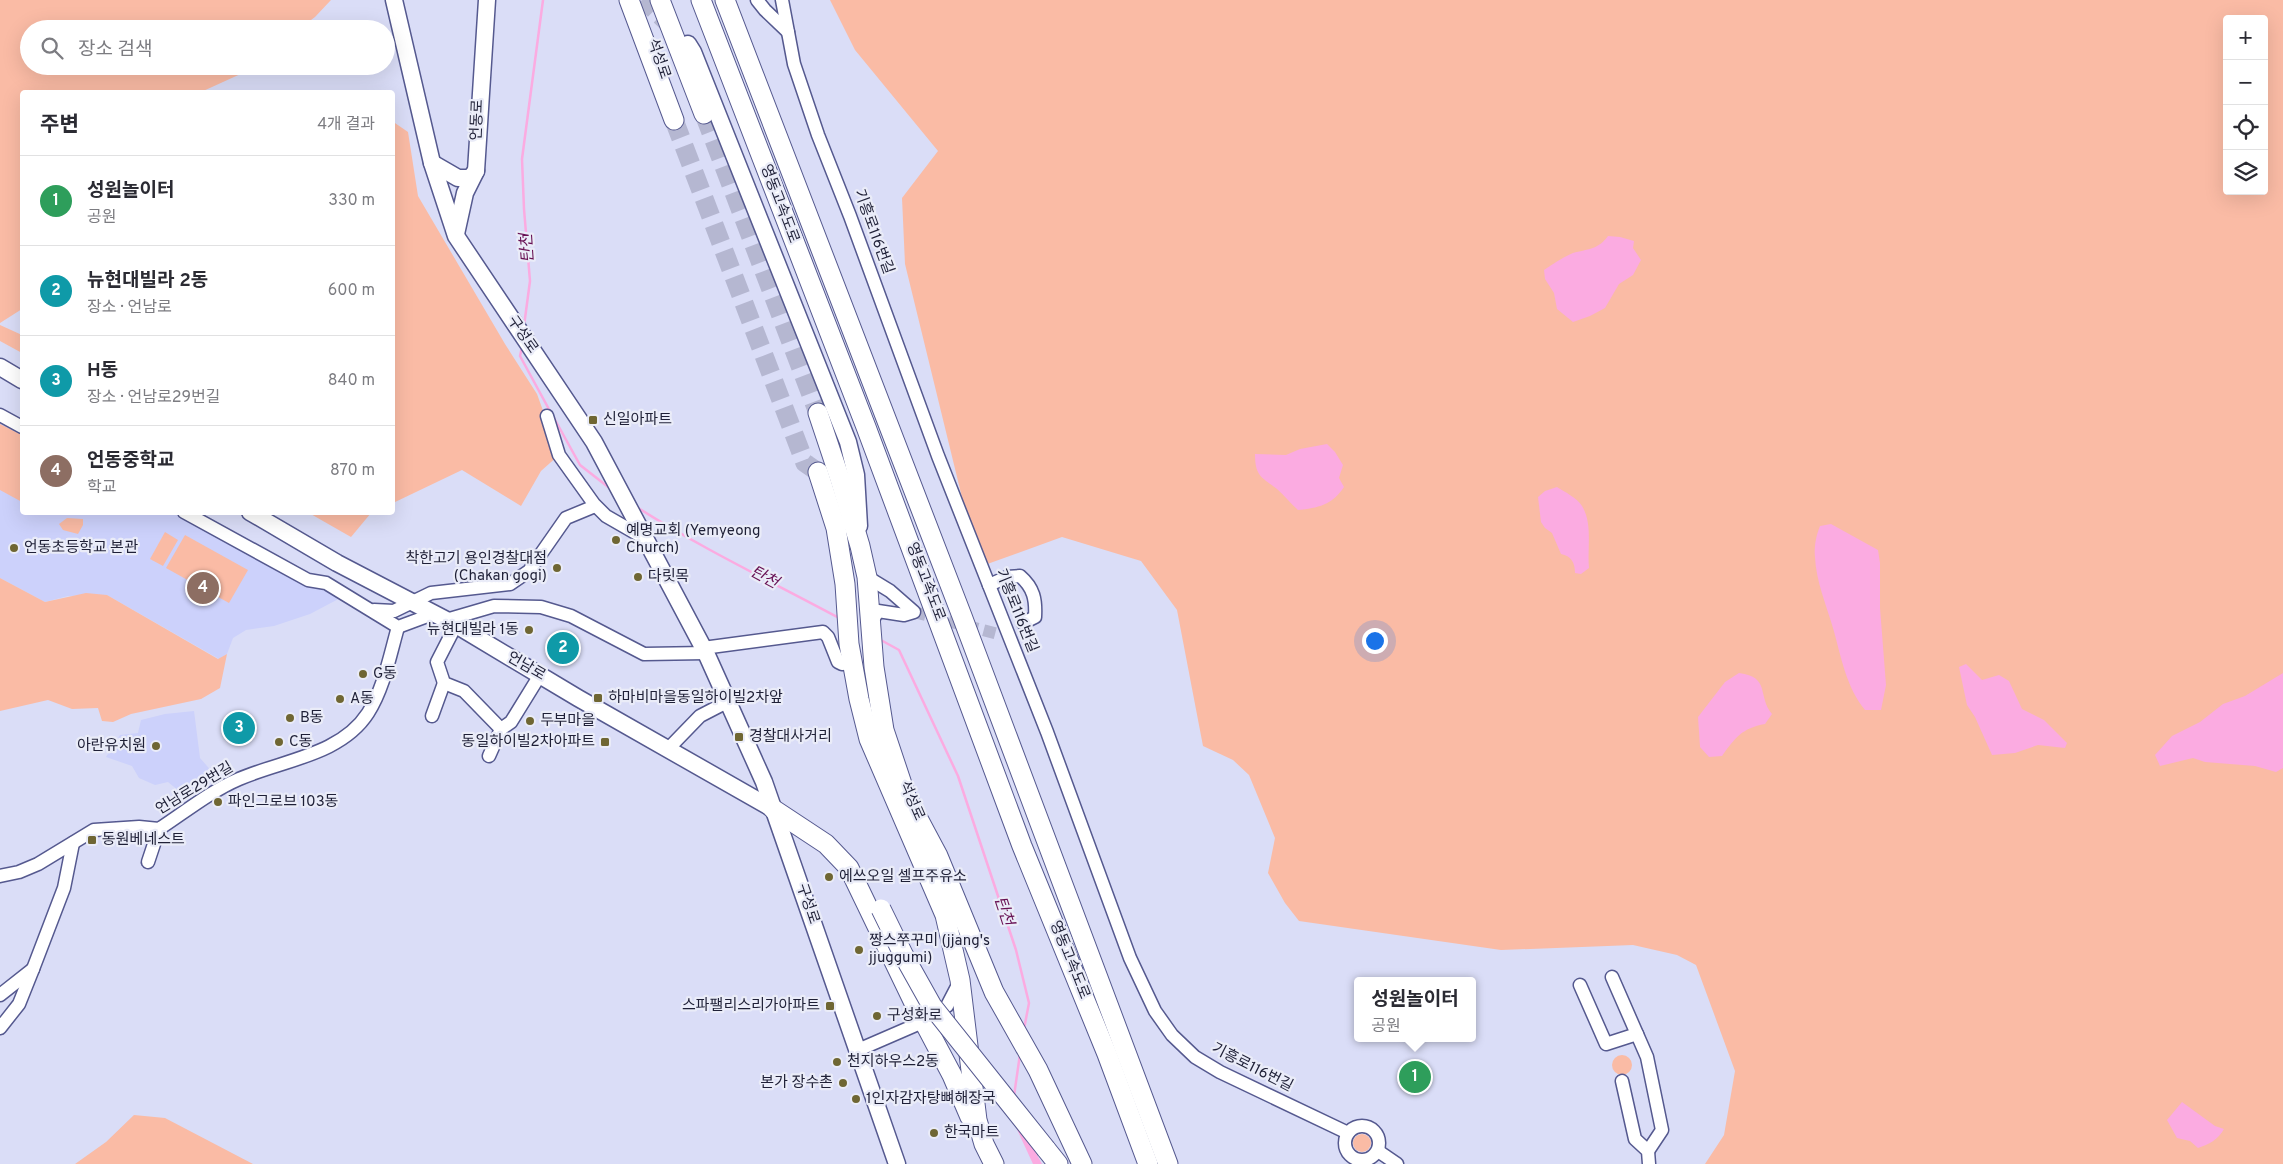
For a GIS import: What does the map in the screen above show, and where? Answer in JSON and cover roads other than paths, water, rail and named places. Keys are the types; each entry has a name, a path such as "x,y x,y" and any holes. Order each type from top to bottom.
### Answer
{"highway":[{"name":"석성로","path":"629,0 676,119 637,0"},
{"name":"석성로","path":"660,0 704,114"},
{"name":"영동고속도로","path":"701,0 866,427 1022,846 1107,1054 1148,1164"},
{"name":"영동고속도로","path":"725,0 962,616 1168,1164"},
{"name":"석성로","path":"818,413 860,546 868,584 873,658 884,730 906,796 938,856 994,992 1038,1070 1082,1164"},
{"name":"석성로","path":"818,472 836,528 845,584 850,654 869,739 945,915 960,980 977,1120 984,1144 994,1164"},
{"path":"773,809 818,827 843,845 863,872 904,956 932,1006 1058,1164"},
{"path":"773,809 826,844 849,868 984,1144"},
{"path":"966,1038 972,1000 975,993 994,992"}],"main road":[{"name":"구성로","path":"394,0 432,163 456,236 474,266 564,395 594,442 705,651 764,782 897,1164"},
{"name":"언동로","path":"456,236 465,193 476,171 487,0"},
{"path":"688,44 712,98 848,442 856,475 860,546"},
{"path":"432,163 458,178 470,178 476,171"},
{"path":"0,367 20,379"},
{"name":"언남로","path":"255,515 337,563 445,620 773,809"}],"street":[{"path":"758,0 768,7 778,0"},
{"path":"758,0 765,10 788,32"},
{"name":"기흥로116번길","path":"782,0 794,64 818,134 938,456 1047,732 1130,958 1155,1011 1172,1035 1195,1057 1220,1072 1348,1133"},
{"path":"0,415 20,426"},
{"path":"547,416 559,455 595,506 606,516 646,539"},
{"path":"368,609 394,611 414,603 431,593 510,584 529,571 566,518 595,506"},
{"path":"189,515 308,580 326,583 398,627 445,620 494,606 541,607 571,616 644,654 705,651 824,632 828,637 838,662 842,664 850,654"},
{"path":"988,585 1007,577 1020,576 1028,583 1033,593 1035,617 1023,622"},
{"path":"868,584 890,591 914,612 904,615 878,611 874,618"},
{"path":"432,716 444,683 437,662 445,620"},
{"name":"언남로29번길","path":"0,876 18,872 38,864 94,830 139,827 159,829 233,782 329,747 352,732 368,713 374,702 398,627"},
{"path":"489,756 501,729 511,722 540,675"},
{"path":"444,683 464,691 501,729"},
{"path":"669,748 700,716 727,702"},
{"path":"148,862 159,829"},
{"path":"0,1028 19,1004 33,969 64,888 74,843"},
{"path":"0,995 33,969"},
{"path":"1612,977 1647,1057 1662,1130 1648,1158"},
{"path":"858,1050 923,1020 947,1006 960,980"},
{"path":"1580,985 1606,1044 1637,1034"},
{"path":"1622,1081 1635,1138 1648,1158"},
{"path":"1357,1126 1369,1127 1378,1135 1378,1151 1370,1159 1359,1160 1349,1155 1345,1144 1348,1133 1357,1126"},
{"path":"1378,1151 1397,1164"}],"waterway":[{"name":"탄천","path":"524,326 530,281 522,159 543,0"},
{"name":"탄천","path":"522,347 520,356 551,413"},
{"name":"탄천","path":"554,418 580,465 612,490"},
{"name":"탄천","path":"635,506 711,550 841,619"},
{"name":"탄천","path":"879,639 899,650 958,776 1016,950 1029,1003 1024,1029"},
{"name":"탄천","path":"1014,1096 1020,1054"}],"tunnel":[{"path":"642,0 670,27"},
{"path":"704,114 818,413"},
{"path":"674,120 805,463 818,472"},
{"path":"914,612 998,634 1023,623"}],"place":[{"name":"신일아파트","path":"593,420"},
{"name":"예명교회 (Yemyeong Church)","path":"616,540"},
{"name":"언동초등학교 본관","path":"14,548"},
{"name":"착한고기 용인경찰대점 (Chakan gogi)","path":"557,568"},
{"name":"다릿목","path":"638,577"},
{"name":"언동중학교","path":"203,588"},
{"name":"뉴현대빌라 1동","path":"529,630"},
{"name":"뉴현대빌라 2동","path":"563,648"},
{"name":"G동","path":"363,674"},
{"name":"하마비마을동일하이빌2차앞","path":"598,698"},
{"name":"A동","path":"340,699"},
{"name":"B동","path":"290,718"},
{"name":"두부마을","path":"530,721"},
{"name":"H동","path":"239,728"},
{"name":"경찰대사거리","path":"739,737"},
{"name":"C동","path":"279,742"},
{"name":"동일하이빌2차아파트","path":"605,742"},
{"name":"아란유치원","path":"156,746"},
{"name":"파인그로브 103동","path":"218,802"},
{"name":"동원베네스트","path":"92,840"},
{"name":"에쓰오일 셀프주유소","path":"829,877"},
{"name":"짱스쭈꾸미 (jjang's jjuggumi)","path":"859,950"},
{"name":"스파팰리스리가아파트","path":"830,1006"},
{"name":"구성화로","path":"877,1016"},
{"name":"천지하우스2동","path":"837,1062"},
{"name":"성원놀이터","path":"1415,1077"},
{"name":"본가 장수촌","path":"843,1083"},
{"name":"1인자감자탕뼈해장국","path":"856,1099"},
{"name":"한국마트","path":"934,1133"}]}
